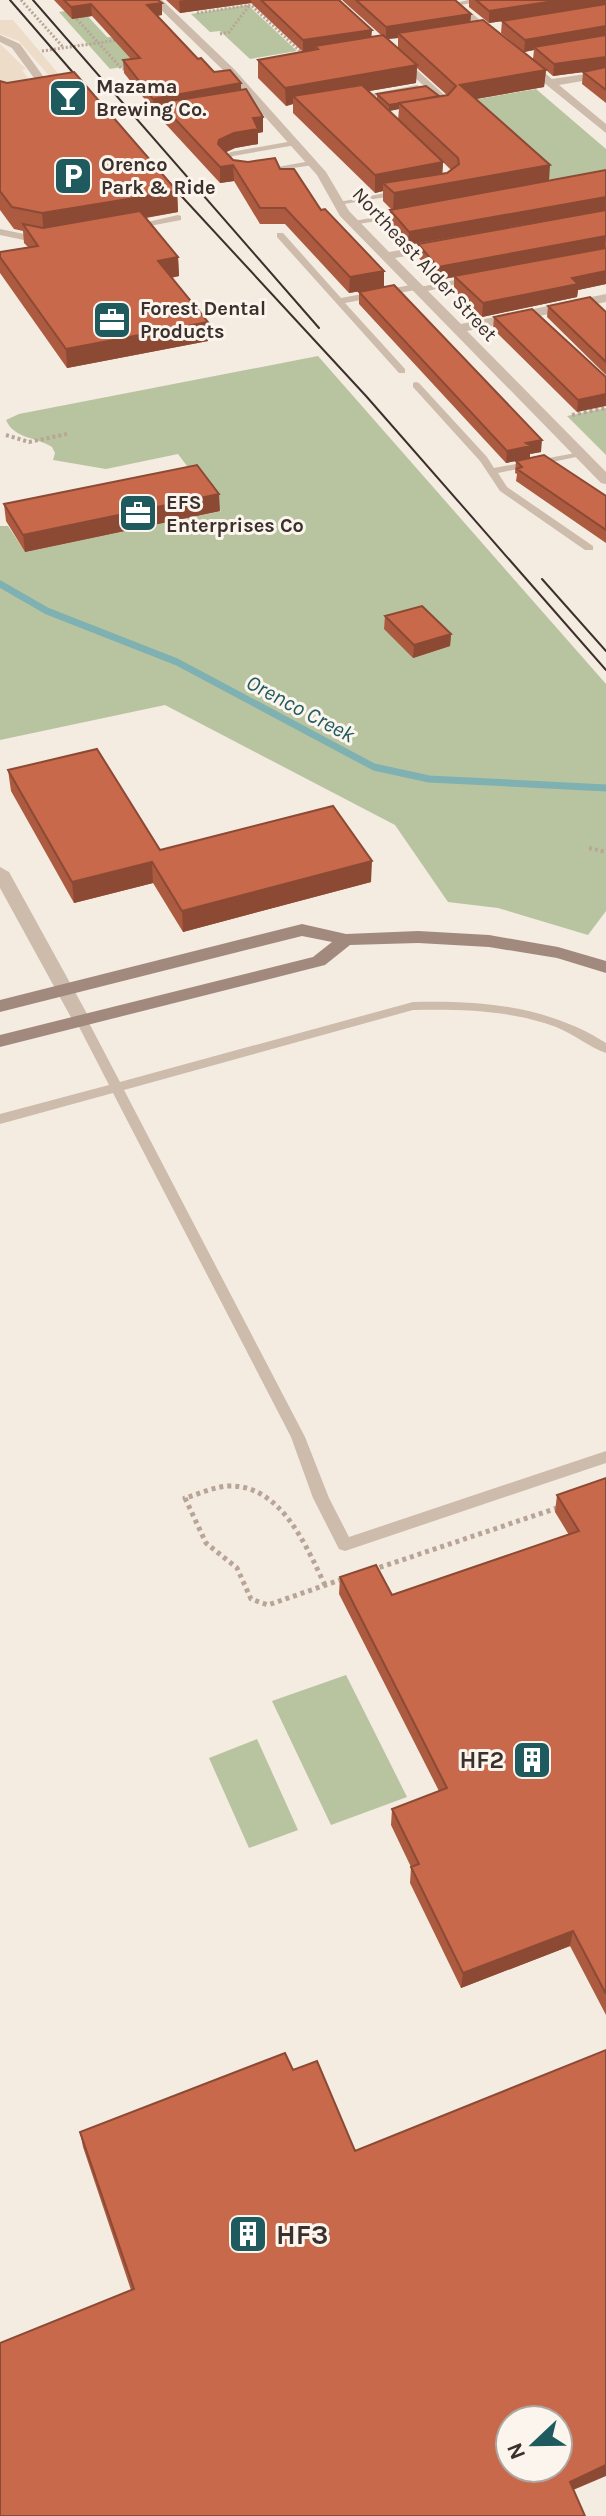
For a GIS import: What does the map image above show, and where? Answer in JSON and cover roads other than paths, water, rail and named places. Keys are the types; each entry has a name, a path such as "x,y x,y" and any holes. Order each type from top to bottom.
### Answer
{"street":[{"name":"Northeast Alder Street","path":"156,0 230,71 250,99 322,174 353,222 606,480"},
{"path":"453,2 606,130"},
{"path":"470,33 503,27"},
{"path":"0,38 16,46 43,83 36,88 0,96"},
{"path":"230,71 246,69"},
{"path":"550,83 606,74"},
{"path":"386,256 460,243"},
{"path":"457,329 538,318 606,298"},
{"path":"0,872 82,1021"},
{"path":"0,1006 302,930 346,940 418,937 489,941 550,951 606,967"},
{"path":"0,1041 319,961 346,940"}],"lane":[{"path":"453,2 483,0"},
{"path":"514,53 536,54"},
{"path":"401,61 448,103 429,110"},
{"path":"349,98 428,86"},
{"path":"364,96 375,107"},
{"path":"293,143 226,156 245,173 311,163"},
{"path":"338,203 414,190"},
{"path":"353,222 419,211"},
{"path":"121,228 178,218"},
{"path":"0,232 50,241"},
{"path":"280,235 402,371"},
{"path":"340,301 481,278"},
{"path":"416,385 492,471 503,489 589,548"},
{"path":"492,471 578,454"},
{"path":"0,1119 413,1006 483,1005 563,1026 606,1049"},
{"path":"82,1021 298,1437 321,1498 345,1545 606,1457"}],"waterway":[{"name":"Orenco Creek","path":"0,584 47,611 177,662 374,767 429,779 606,788"}],"tram line":[{"path":"10,0 89,91"},
{"path":"33,0 319,328"},
{"path":"162,175 366,396 606,670"},
{"path":"542,579 606,651"}],"place":[{"name":"Mazama Brewing Co.","path":"68,98"},
{"name":"Orenco Park & Ride","path":"73,176"},
{"name":"Forest Dental Products","path":"112,320"},
{"name":"EFS Enterprises Co","path":"138,513"},
{"name":"HF2","path":"532,1760"},
{"name":"HF3","path":"248,2234"}]}
